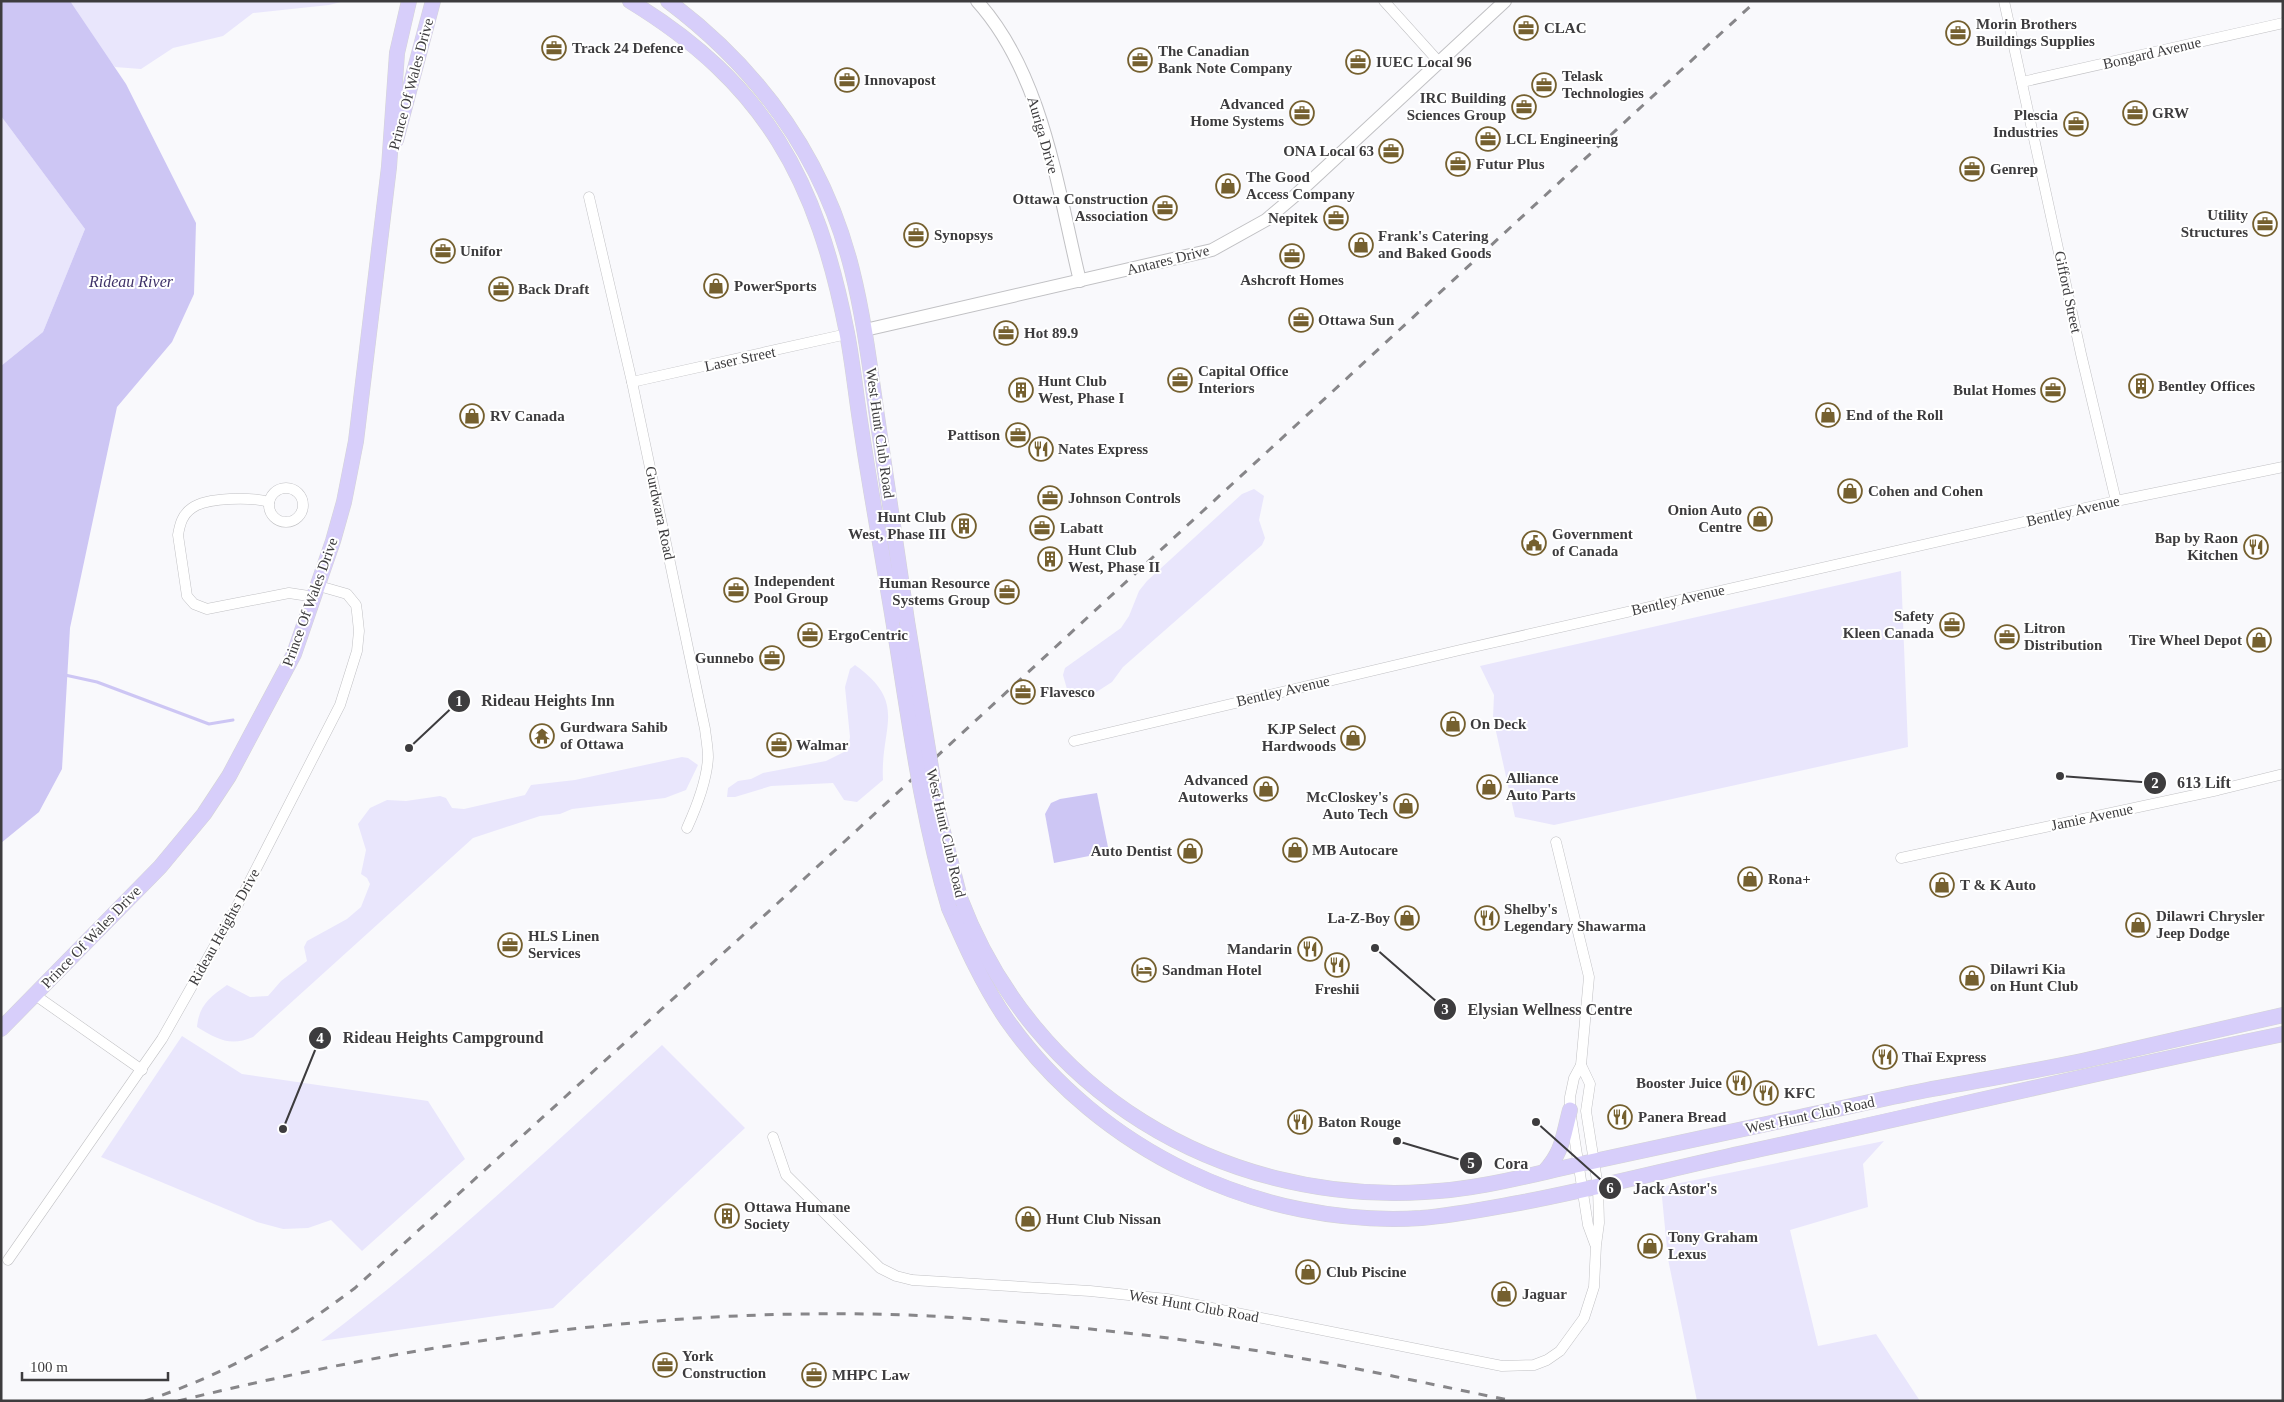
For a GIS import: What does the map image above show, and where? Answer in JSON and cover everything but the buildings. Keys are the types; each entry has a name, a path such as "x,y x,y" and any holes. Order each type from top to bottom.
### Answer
{"main road":[{"path":"398,53 402,1"},
{"name":"Prince Of Wales Drive","path":"1,1030 160,866 204,814 229,776 268,706 294,654 317,592 344,502 356,442 389,167 398,53 409,1"},
{"name":"West Hunt Club Road","path":"630,1 686,39 725,73 759,113 780,144 798,176 818,219 835,277 848,334 922,800 935,861 954,903 971,925 994,970 1027,1018 1062,1058 1089,1083 1132,1116 1196,1151 1233,1166 1271,1178 1316,1187 1369,1193 1451,1190 1480,1187 1578,1164 1918,1092 2080,1061 2283,1015"},
{"name":"West Hunt Club Road","path":"668,1 709,34 740,63 773,102 795,134 820,180 836,216 852,269 865,330 907,620 939,816 954,903 967,951 994,999 1023,1040 1054,1076 1088,1108 1131,1140 1174,1165 1209,1182 1292,1208 1337,1215 1387,1218 1453,1214 1598,1187 2283,1034"},
{"name":"Prince Of Wales Drive","path":"389,167 434,6"},
{"path":"848,334 865,330"},
{"path":"2201,1033 2205,1050"},
{"path":"2080,1061 2085,1078"},
{"path":"1544,1172 1555,1161 1560,1151 1570,1110"}],"street":[{"name":"Auriga Drive","path":"976,1 992,18 1020,64 1040,117 1080,281"},
{"path":"1384,1 1439,62"},
{"name":"Antares Drive","path":"865,330 1212,250 1246,233 1266,220 1298,193 1505,1"},
{"name":"Gifford Street","path":"2004,1 2081,354 2116,501"},
{"name":"Bongard Avenue","path":"2022,82 2283,23"},
{"name":"Gurdwara Road","path":"589,197 632,382 705,729 708,756 705,777 687,828"},
{"name":"Laser Street","path":"632,382 848,334"},
{"name":"Bentley Avenue","path":"1074,741 1460,650 2116,501 2283,467"},
{"name":"Rideau Heights Drive","path":"8,1260 162,1039 235,910 340,705 357,651 359,630 356,605 347,594 289,593 207,609 194,604 187,596 178,535 185,514 192,508 214,502 250,498 269,502"},
{"name":"Jamie Avenue","path":"1901,858 2218,790 2283,774"},
{"path":"1556,842 1589,977 1581,1064 1574,1078 1570,1097 1570,1110 1582,1190"},
{"path":"35,995 142,1070"},
{"path":"1581,1064 1590,1084 1586,1111 1598,1187"},
{"name":"West Hunt Club Road","path":"773,1136 786,1175 880,1268 896,1276 912,1280 1090,1290 1167,1299 1502,1366 1534,1364 1547,1360 1560,1351 1577,1329 1590,1304 1596,1272 1596,1245 1599,1223 1598,1187"},
{"name":"West Hunt Club Road","path":"1582,1190 1588,1224 1596,1245"}],"shaded area":[{"path":"66,1 345,1 329,5 253,13 223,36 173,48 141,69 115,67 74,16"},
{"path":"1,116 85,229 43,332 1,366"},
{"path":"1254,489 1264,496 1259,520 1265,538 1262,545 1123,667 1112,682 1084,700 1069,696 1063,675 1065,668 1121,628 1129,616 1139,591 1147,581 1242,494"},
{"path":"1901,571 1908,747 1554,825 1515,817 1493,718 1494,695 1480,666"},
{"path":"855,665 872,679 882,692 887,704 888,717 883,761 883,780 857,802 844,800 833,783 771,786 735,797 727,797 728,788 738,781 751,779 763,773 826,761 848,750 850,737 845,687 850,669"},
{"path":"682,757 688,758 698,765 686,790 665,798 572,809 560,814 540,816 473,838 253,1037 237,1041 224,1040 197,1027 200,1013 206,1002 227,985 250,997 268,996 281,981 307,961 304,947 307,941 347,919 361,907 370,884 367,878 361,874 366,850 358,824 370,808 387,800 406,801 440,796 446,798 452,808 464,809 525,795 531,785 575,780"},
{"path":"182,1036 242,1074 428,1101 465,1159 362,1251 331,1220 308,1228 283,1229 257,1222 101,1157"},
{"path":"662,1045 745,1128 553,1308 321,1341 366,1307 453,1234"},
{"path":"1884,1141 1863,1164 1868,1207 1790,1230 1818,1346 1876,1334 1920,1401 1697,1401 1668,1259 1661,1187"}],"water":[{"name":"Rideau River","path":"1,1 70,1 126,84 196,223 194,294 172,342 117,407 70,628 62,769 39,812 1,843 1,366 43,332 85,229 1,116"},
{"path":"1097,793 1109,852 1054,863 1045,814 1051,803 1060,799"}],"waterway":[{"path":"65,675 97,682 209,724 233,720"}],"railway":[{"path":"145,1401 202,1379 255,1354 305,1323 355,1288 741,937 1756,1"},
{"path":"178,1401 363,1361 551,1332 646,1322 740,1316 835,1314 968,1318 1044,1324 1158,1337 1303,1359 1513,1401"}],"place":[{"name":"CLAC","path":"1526,28"},
{"name":"Morin Brothers Buildings Supplies","path":"1958,33"},
{"name":"Track 24 Defence","path":"554,48"},
{"name":"The Canadian Bank Note Company","path":"1140,60"},
{"name":"IUEC Local 96","path":"1358,62"},
{"name":"Innovapost","path":"847,80"},
{"name":"Telask Technologies","path":"1544,85"},
{"name":"IRC Building Sciences Group","path":"1524,107"},
{"name":"Advanced Home Systems","path":"1302,113"},
{"name":"GRW","path":"2135,113"},
{"name":"Plescia Industries","path":"2076,124"},
{"name":"LCL Engineering","path":"1488,139"},
{"name":"ONA Local 63","path":"1391,151"},
{"name":"Futur Plus","path":"1458,164"},
{"name":"Genrep","path":"1972,169"},
{"name":"The Good Access Company","path":"1228,186"},
{"name":"Ottawa Construction Association","path":"1165,208"},
{"name":"Nepitek","path":"1336,218"},
{"name":"Utility Structures","path":"2265,224"},
{"name":"Synopsys","path":"916,235"},
{"name":"Frank's Catering and Baked Goods","path":"1361,245"},
{"name":"Unifor","path":"443,251"},
{"name":"Ashcroft Homes","path":"1292,256"},
{"name":"PowerSports","path":"716,286"},
{"name":"Back Draft","path":"501,289"},
{"name":"Ottawa Sun","path":"1301,320"},
{"name":"Hot 89.9","path":"1006,333"},
{"name":"Capital Office Interiors","path":"1180,380"},
{"name":"Bentley Offices","path":"2141,386"},
{"name":"Hunt Club West, Phase I","path":"1021,390"},
{"name":"Bulat Homes","path":"2053,390"},
{"name":"End of the Roll","path":"1828,415"},
{"name":"RV Canada","path":"472,416"},
{"name":"Pattison","path":"1018,435"},
{"name":"Nates Express","path":"1041,449"},
{"name":"Cohen and Cohen","path":"1850,491"},
{"name":"Johnson Controls","path":"1050,498"},
{"name":"Onion Auto Centre","path":"1760,519"},
{"name":"Hunt Club West, Phase III","path":"964,526"},
{"name":"Labatt","path":"1042,528"},
{"name":"Government of Canada","path":"1534,543"},
{"name":"Bap by Raon Kitchen","path":"2256,547"},
{"name":"Hunt Club West, Phase II","path":"1050,559"},
{"name":"Independent Pool Group","path":"736,590"},
{"name":"Human Resource Systems Group","path":"1007,592"},
{"name":"Safety Kleen Canada","path":"1952,625"},
{"name":"ErgoCentric","path":"810,635"},
{"name":"Litron Distribution","path":"2007,637"},
{"name":"Tire Wheel Depot","path":"2259,640"},
{"name":"Gunnebo","path":"772,658"},
{"name":"Flavesco","path":"1023,692"},
{"name":"On Deck","path":"1453,724"},
{"name":"Gurdwara Sahib of Ottawa","path":"542,736"},
{"name":"KJP Select Hardwoods","path":"1353,738"},
{"name":"Walmar","path":"779,745"},
{"name":"Rideau Heights Inn","path":"409,748"},
{"name":"613 Lift","path":"2060,776"},
{"name":"Alliance Auto Parts","path":"1489,787"},
{"name":"Advanced Autowerks","path":"1266,789"},
{"name":"McCloskey's Auto Tech","path":"1406,806"},
{"name":"MB Autocare","path":"1295,850"},
{"name":"Auto Dentist","path":"1190,851"},
{"name":"Rona+","path":"1750,879"},
{"name":"T & K Auto","path":"1942,885"},
{"name":"La-Z-Boy","path":"1407,918"},
{"name":"Shelby's Legendary Shawarma","path":"1487,918"},
{"name":"Dilawri Chrysler Jeep Dodge","path":"2138,925"},
{"name":"HLS Linen Services","path":"510,945"},
{"name":"Elysian Wellness Centre","path":"1375,948"},
{"name":"Mandarin","path":"1310,949"},
{"name":"Freshii","path":"1337,965"},
{"name":"Sandman Hotel","path":"1144,970"},
{"name":"Dilawri Kia on Hunt Club","path":"1972,978"},
{"name":"Thaï Express","path":"1885,1057"},
{"name":"Booster Juice","path":"1739,1083"},
{"name":"KFC","path":"1766,1093"},
{"name":"Panera Bread","path":"1620,1117"},
{"name":"Baton Rouge","path":"1300,1122"},
{"name":"Jack Astor's","path":"1536,1122"},
{"name":"Rideau Heights Campground","path":"283,1129"},
{"name":"Cora","path":"1397,1141"},
{"name":"Ottawa Humane Society","path":"727,1216"},
{"name":"Hunt Club Nissan","path":"1028,1219"},
{"name":"Tony Graham Lexus","path":"1650,1246"},
{"name":"Club Piscine","path":"1308,1272"},
{"name":"Jaguar","path":"1504,1294"},
{"name":"York Construction","path":"665,1365"},
{"name":"MHPC Law","path":"814,1375"}]}
